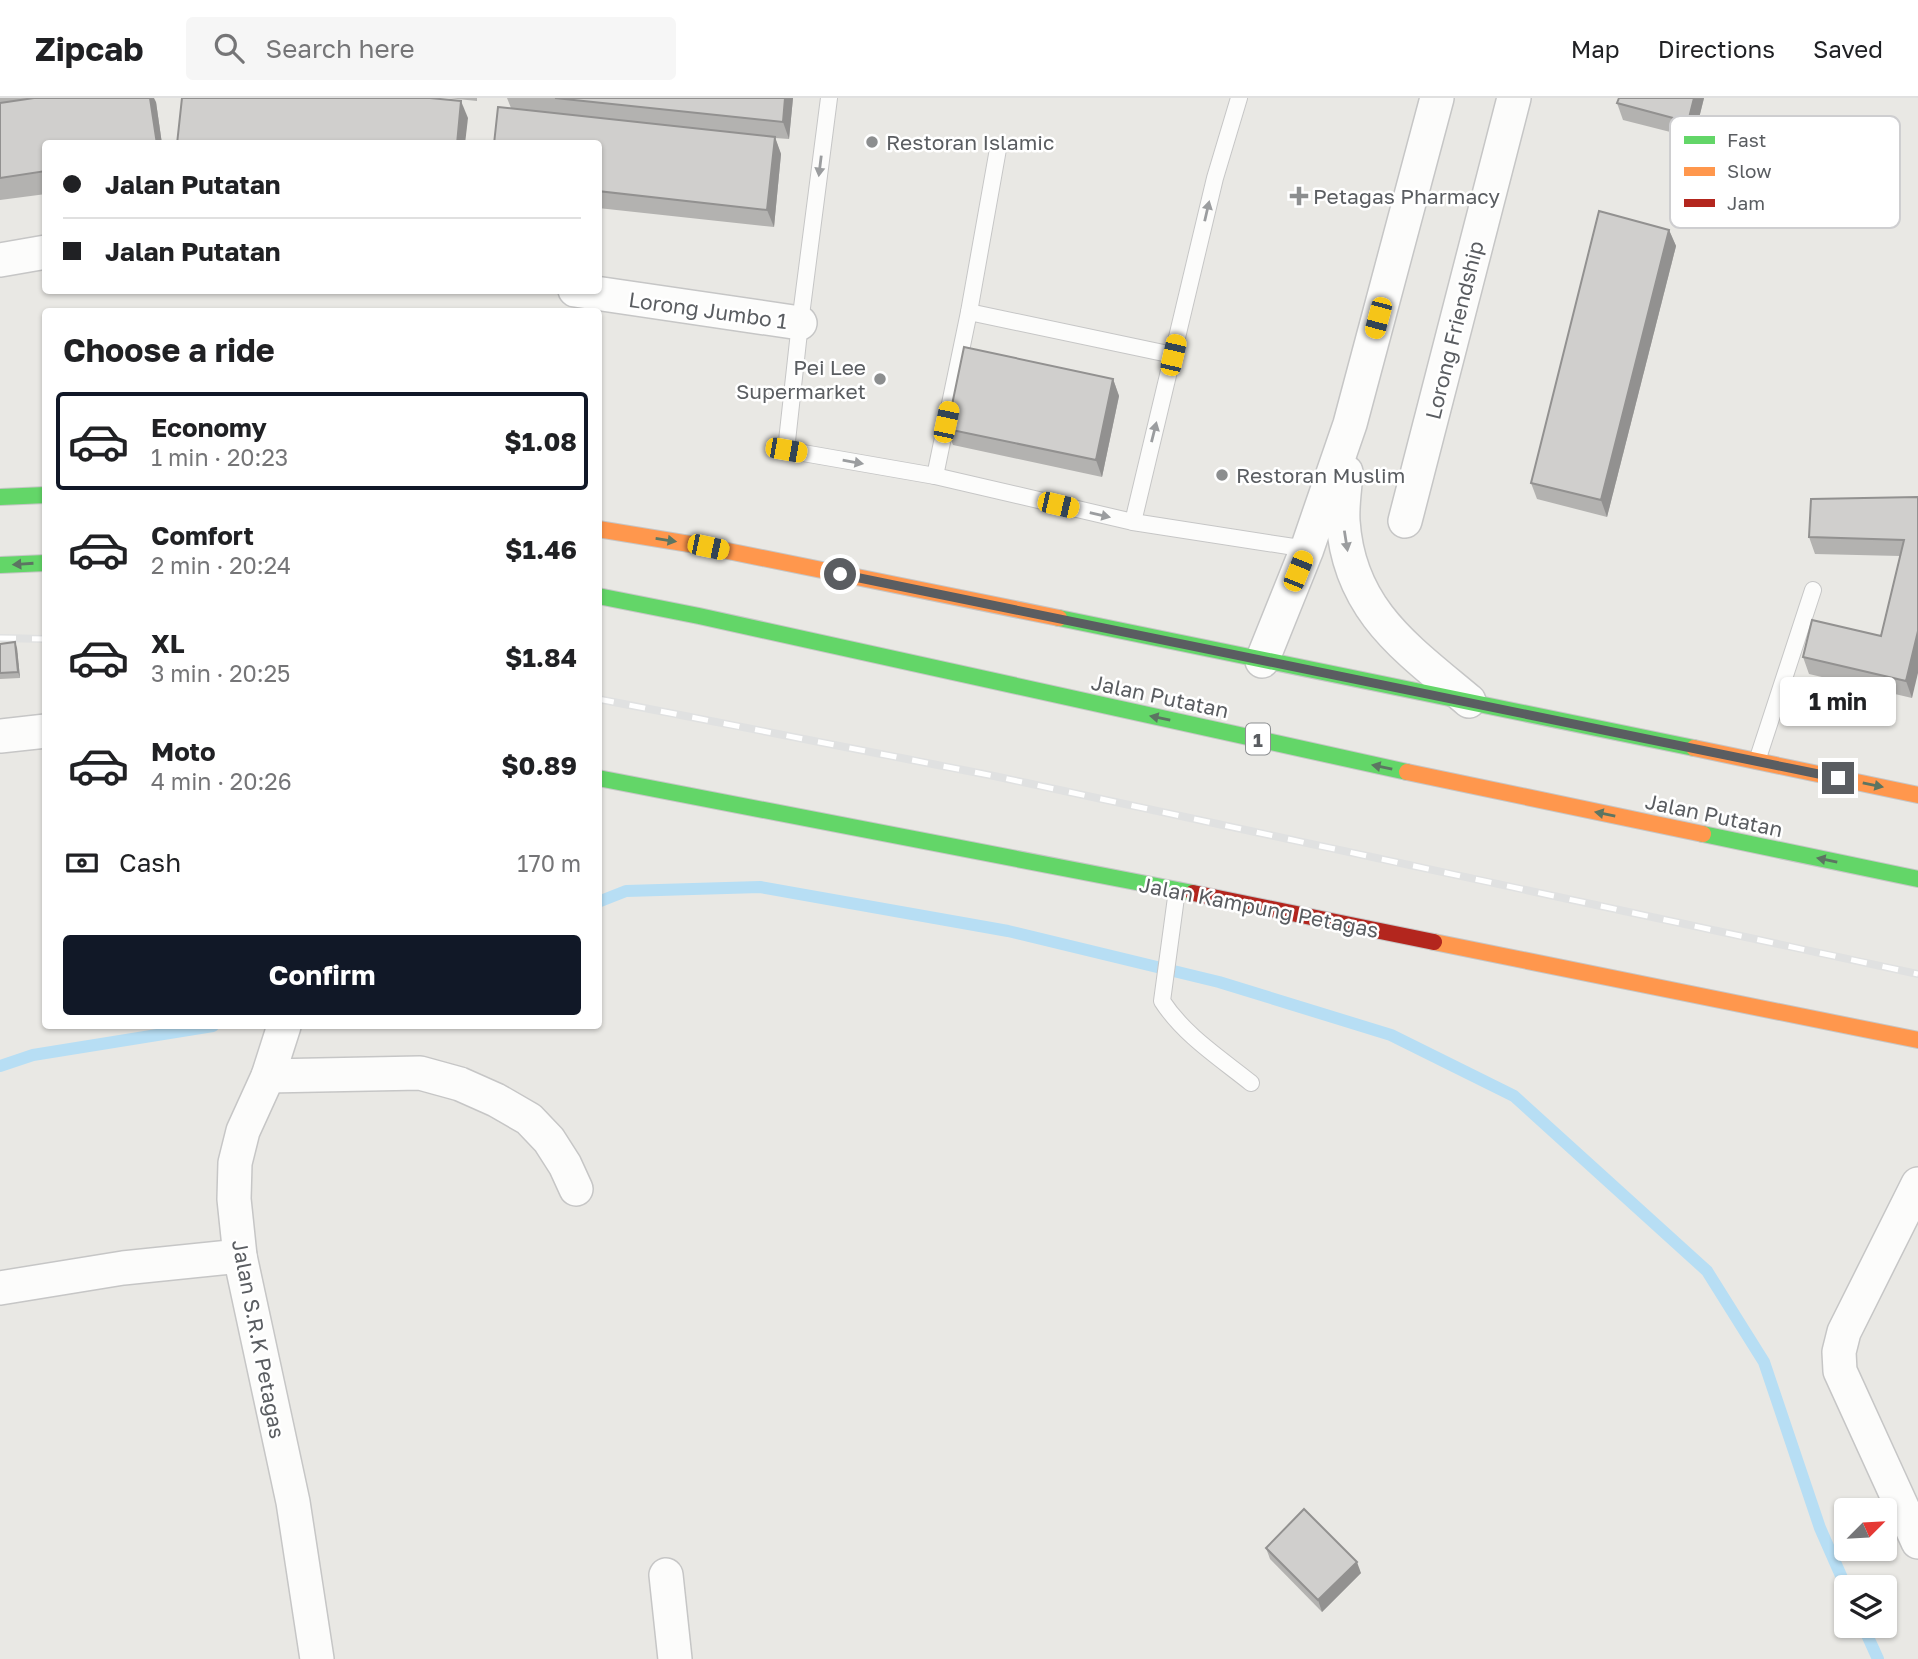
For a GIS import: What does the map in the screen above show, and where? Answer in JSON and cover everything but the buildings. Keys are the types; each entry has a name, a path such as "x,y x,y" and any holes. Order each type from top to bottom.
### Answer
{"main road":[{"path":"0,496 42,495"},
{"path":"602,530 708,547 1918,795"},
{"path":"0,565 42,563"},
{"name":"Jalan Putatan","path":"602,597 1449,781 1918,879"},
{"name":"Jalan Kampung Petagas","path":"602,779 1177,890 1918,1040"},
{"path":"1873,870 1918,889"}],"street":[{"path":"1410,98 1427,132"},
{"path":"1262,661 1307,549 1350,424 1437,98"},
{"name":"Lorong Friendship","path":"1405,521 1514,98"},
{"path":"0,260 42,253"},
{"name":"Lorong Jumbo 1","path":"602,294 800,323"},
{"path":"1350,424 1343,519 1349,558 1363,596 1395,639 1469,701"},
{"path":"0,736 42,731"},
{"name":"Jalan S.R.K Petagas","path":"283,1029 268,1076 243,1131 236,1163 234,1199 240,1256 293,1502 317,1659"},
{"path":"268,1076 420,1073 460,1084 529,1119 549,1140 576,1189"},
{"path":"1918,1184 1844,1332 1839,1352 1840,1370 1918,1542"},
{"path":"0,1288 123,1268 240,1256"},
{"path":"666,1575 675,1659"}],"lane":[{"path":"829,98 786,450 935,476 1132,522 1307,549"},
{"path":"1132,522 1215,178 1239,98"},
{"path":"935,476 969,312 998,149"},
{"path":"969,312 1173,355"},
{"path":"1757,761 1813,590"},
{"path":"1177,890 1162,1001 1173,1018 1189,1034 1251,1083"}],"waterway":[{"path":"602,900 626,891 760,887 1008,931 1219,982 1391,1035 1514,1096 1707,1271 1764,1362 1820,1528 1841,1575"},
{"path":"0,1066 33,1055 194,1029"},
{"path":"1868,1638 1878,1659"}],"railway":[{"path":"0,638 42,639"},
{"path":"602,700 994,776 1918,974"}],"traffic: fast":[{"path":"0,497 42,495"},
{"path":"0,565 42,563"},
{"path":"602,597 1407,772"},
{"path":"1059,618 1694,748"},
{"path":"602,779 1193,893"},
{"path":"1703,834 1918,879"}],"traffic: slow":[{"path":"602,530 708,547 1059,618"},
{"path":"1694,748 1918,795"},
{"path":"1407,772 1703,834"},
{"path":"1434,942 1918,1040"}],"traffic: jam":[{"path":"1193,893 1434,942"}],"place":[{"name":"Restoran Islamic","path":"872,142"},
{"name":"Petagas Pharmacy","path":"1299,196"},
{"name":"Pei Lee Supermarket","path":"880,379"},
{"name":"Restoran Muslim","path":"1222,475"}],"route":[{"path":"840,574 1838,778"}]}
